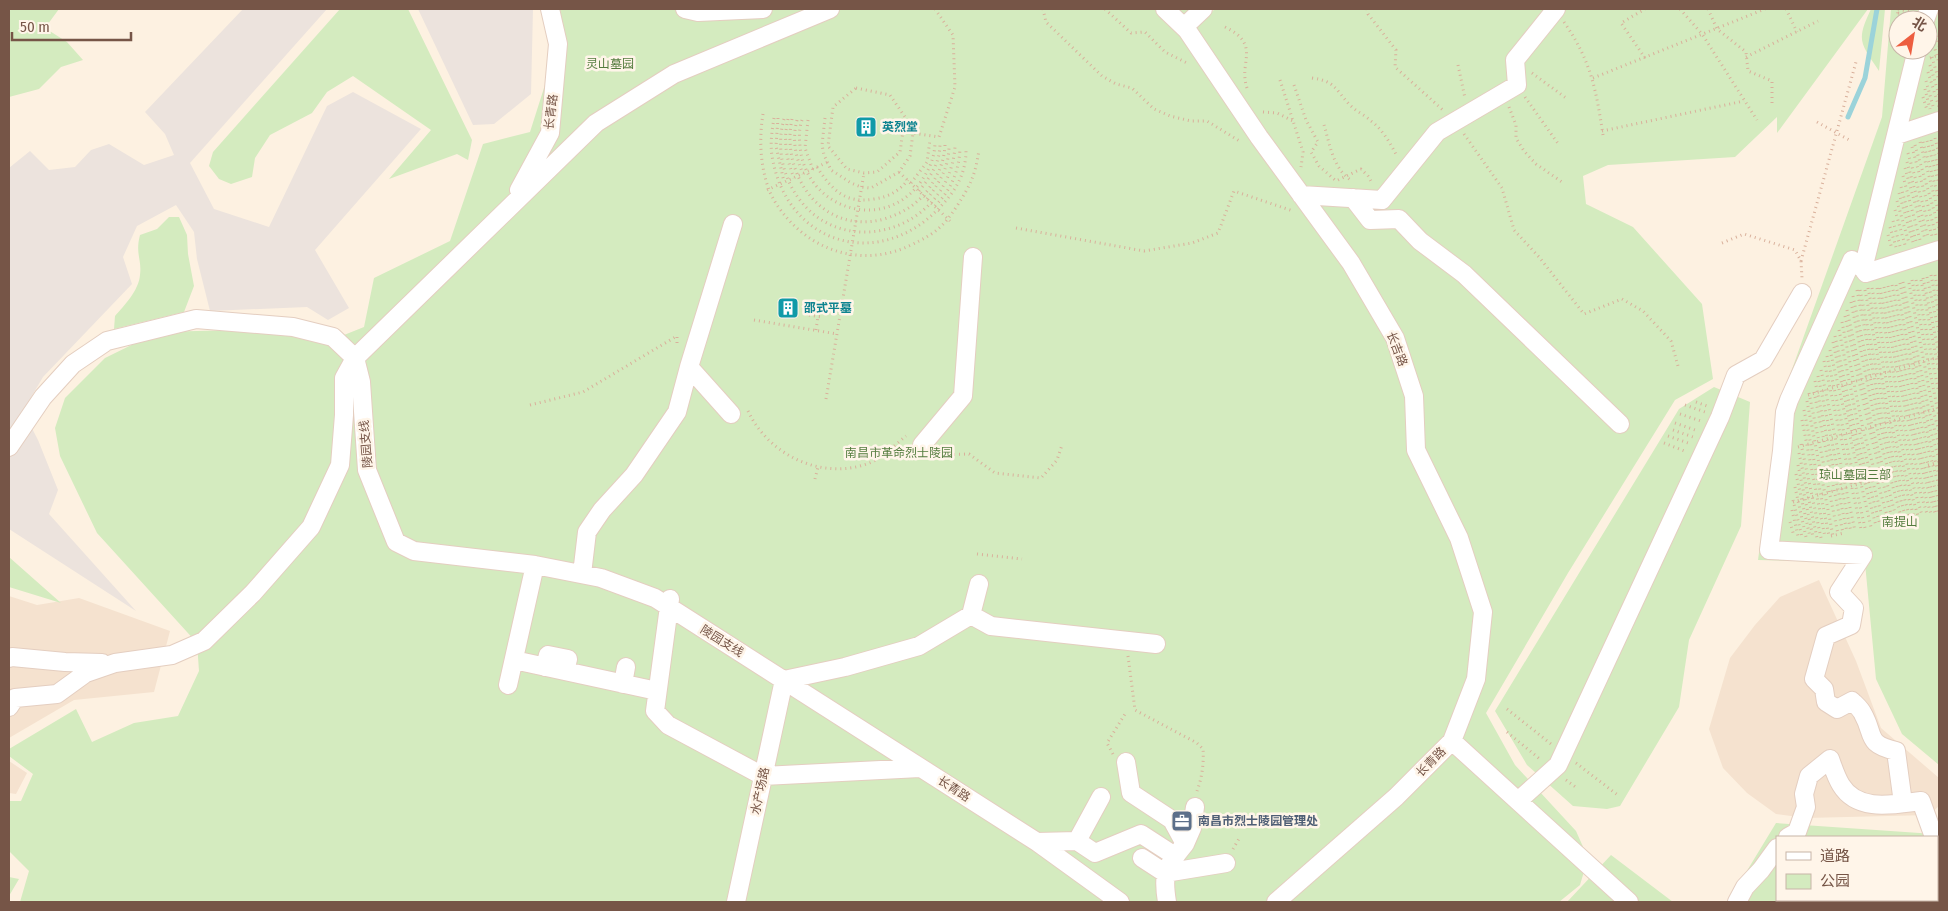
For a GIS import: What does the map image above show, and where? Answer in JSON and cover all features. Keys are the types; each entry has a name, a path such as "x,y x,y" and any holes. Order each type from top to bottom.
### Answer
{"street":[{"name":"长青路","path":"511,206 550,132 558,44 550,9"},
{"path":"684,9 698,12 763,9"},
{"path":"9,658 115,663 172,655 204,641 253,593 312,526 340,465 344,414 344,378 354,358 596,123 674,74 830,9"},
{"name":"长吉路","path":"1165,9 1184,27 1314,214 1351,263 1395,338 1414,396 1416,450 1459,538 1483,612 1476,679 1452,741"},
{"path":"1184,27 1203,9"},
{"path":"1301,195 1356,192 1382,200 1437,132 1513,87 1515,60 1556,9"},
{"path":"1863,269 1902,139 1920,60"},
{"path":"1902,139 1938,118"},
{"path":"1356,192 1370,220 1399,219 1420,241 1464,274 1620,424"},
{"path":"582,574 587,532 602,510 634,475 677,412 683,360 733,224"},
{"path":"927,450 963,396 973,257"},
{"path":"1903,803 1896,750 1882,748 1870,736 1864,714 1852,701 1837,709 1826,702 1824,689 1814,678 1826,636 1851,626 1854,608 1839,592 1862,555 1820,541 1769,550 1785,412 1828,320 1852,260 1866,273 1923,264"},
{"path":"1518,801 1558,765 1711,438 1736,375 1763,360 1802,293"},
{"name":"陵园支线","path":"9,447 43,397 73,364 107,341 196,320 293,327 333,336 354,358 360,382 367,470 396,542 414,551 535,565 601,578 669,603 784,680"},
{"path":"683,360 739,413"},
{"path":"508,685 527,622 535,565"},
{"path":"784,680 845,667 919,646 971,614 979,584"},
{"path":"669,603 658,648 655,712 668,725 763,776 920,768"},
{"path":"971,614 991,626 1156,644"},
{"path":"514,660 565,671 625,675 657,691"},
{"path":"9,707 15,698 57,694 86,673 115,663"},
{"name":"长青路","path":"784,680 1036,842 1120,902"},
{"name":"水产场路","path":"736,902 784,680"},
{"name":"长青路","path":"1276,902 1396,797 1452,741 1629,902"},
{"path":"1790,836 1797,832 1806,807 1804,794 1809,776 1830,759 1841,785 1850,796 1866,803 1881,806 1921,801 1934,836"},
{"path":"1126,762 1131,794 1172,820 1180,850"},
{"path":"1077,841 1101,797"},
{"path":"1167,902 1164,882 1165,873 1192,828 1195,807"},
{"path":"1036,842 1077,841 1095,853 1141,834 1180,850"},
{"path":"1737,902 1745,887 1761,870 1776,849"},
{"path":"1142,858 1165,873 1226,863"}],"path":[{"path":"825,118 822,145 831,170 841,178 861,187 871,188 899,172 910,156 913,133 939,137 955,87 954,35 935,9"},
{"path":"1043,9 1046,22 1102,76 1116,84 1132,88 1154,109 1170,116 1191,121 1207,120 1248,146"},
{"path":"1105,9 1131,33 1145,32 1165,52 1194,67"},
{"path":"1367,9 1368,14 1396,50 1395,67 1420,92 1462,117"},
{"path":"1556,9 1579,43 1593,78 1602,133 1744,100"},
{"path":"1645,9 1621,23 1645,58"},
{"path":"1680,9 1702,34 1757,120"},
{"path":"1708,9 1717,29 1746,52 1748,71 1772,81 1772,103"},
{"path":"1593,78 1765,9"},
{"path":"1786,9 1797,32"},
{"path":"1746,57 1818,21"},
{"path":"1225,27 1237,33 1247,49 1245,82 1247,89"},
{"path":"1515,60 1566,98"},
{"path":"1922,60 1938,118 1939,141"},
{"path":"1929,60 1939,95"},
{"path":"1933,60 1939,80"},
{"path":"1802,293 1801,261 1856,62"},
{"path":"1458,64 1462,117 1502,188 1514,230 1539,257 1584,314 1622,299 1643,311 1671,341 1678,366"},
{"path":"1923,69 1938,118"},
{"path":"1312,78 1326,80 1334,85 1350,105 1372,121 1388,139 1405,172"},
{"path":"1922,79 1938,118"},
{"path":"1280,80 1303,152 1300,176 1281,167"},
{"path":"1294,85 1306,120 1318,142 1312,152 1318,166 1336,181"},
{"path":"1513,87 1558,145"},
{"path":"1513,87 1508,106 1516,125 1516,138 1524,151 1536,164 1562,182"},
{"path":"856,88 890,94 905,117 900,152 877,172 864,172 847,169 828,146 833,107 856,88"},
{"path":"1257,110 1277,114 1293,121"},
{"path":"763,114 759,135 768,190 781,211 802,234 829,249 850,255 889,253 904,248 939,230 949,220 974,176 979,150"},
{"path":"784,182 776,146 776,118 771,154 779,185 796,212 808,224 830,237 852,242 876,242 901,236 919,226 938,209 954,191 959,182 964,171 966,150"},
{"path":"927,199 945,170 949,158 947,145 941,168 924,195 910,208 878,220 856,221 834,216 822,208 806,190 796,177 790,147 788,119 781,129 781,156 789,180 800,203 830,226 854,231 876,231 905,224 916,217 938,195 950,173 955,147"},
{"path":"797,120 794,144 797,161 803,174"},
{"path":"802,120 799,138 800,151 808,172 824,195 843,207 858,210 866,211 889,207 906,198 935,169 940,152 940,143"},
{"path":"808,120 805,148 812,170"},
{"path":"1817,122 1851,141"},
{"path":"1324,125 1335,161 1356,192"},
{"path":"1902,139 1927,185 1939,214"},
{"path":"1902,139 1927,185 1939,228"},
{"path":"1902,139 1913,189 1939,393"},
{"path":"1902,139 1913,189 1935,359 1939,372"},
{"path":"1902,139 1913,189"},
{"path":"1901,193 1902,139"},
{"path":"817,167 829,185 850,199 859,201 891,195 909,182 928,162 930,140"},
{"path":"917,189 931,166 935,141"},
{"path":"934,206 947,191 954,178 959,167 960,149"},
{"path":"768,190 828,162"},
{"path":"1330,184 1361,169 1368,176 1382,200"},
{"path":"826,399 864,172"},
{"path":"899,172 949,220"},
{"path":"1939,181 1895,195 1923,264 1939,332"},
{"path":"1897,185 1939,315"},
{"path":"1922,516 1913,469 1923,412 1923,264 1927,185"},
{"path":"1016,228 1144,251 1192,243 1218,233 1234,191 1293,212 1314,214"},
{"path":"1939,296 1891,196 1883,199 1923,264 1939,353"},
{"path":"1722,243 1744,234 1795,250 1801,261"},
{"path":"1890,285 1923,412"},
{"path":"1890,285 1923,412 1913,469 1922,516"},
{"path":"1890,285 1923,412 1939,431"},
{"path":"1890,285 1900,419 1913,469 1922,516"},
{"path":"1890,285 1896,370 1923,412 1939,445"},
{"path":"1871,527 1869,481 1856,431 1867,378 1868,289 1867,378 1856,431 1882,524"},
{"path":"809,315 820,317 816,330"},
{"path":"754,320 837,334"},
{"path":"1828,320 1867,378"},
{"path":"1828,320 1867,378 1900,419"},
{"path":"1828,320 1867,378 1881,424 1939,502"},
{"path":"1828,320 1867,378 1881,424 1913,469 1939,486"},
{"path":"1828,320 1867,378 1881,424 1913,469 1922,516"},
{"path":"1828,320 1867,378 1881,424 1913,469 1922,516"},
{"path":"1828,320 1840,386 1856,431 1882,524"},
{"path":"1828,320 1840,386"},
{"path":"1828,320 1820,392 1827,439 1830,492 1838,534"},
{"path":"1828,320 1820,392 1827,439 1840,489 1855,531"},
{"path":"1828,320 1820,392 1827,439 1840,489 1847,532"},
{"path":"1820,541 1821,494 1827,439 1820,392 1828,320"},
{"path":"1820,392 1828,320"},
{"path":"1820,392 1828,320"},
{"path":"530,406 583,392 677,336 683,360"},
{"path":"1863,529 1853,486 1801,397 1935,359"},
{"path":"1895,522 1913,469 1935,359"},
{"path":"1798,427 1791,400 1797,398 1806,444 1821,494 1820,541"},
{"path":"1685,405 1711,438"},
{"path":"1820,541 1805,498 1794,448 1923,412 1939,417"},
{"path":"739,413 752,421 777,448 794,459 830,469 856,466 873,461 906,436"},
{"path":"1680,414 1711,438"},
{"path":"1675,423 1711,438"},
{"path":"1673,430 1711,438"},
{"path":"1668,436 1711,438"},
{"path":"1798,437 1805,498"},
{"path":"1664,443 1711,438"},
{"path":"927,450 969,454 995,473 1041,478 1057,460 1062,445"},
{"path":"1794,466 1820,541"},
{"path":"815,479 818,467"},
{"path":"1774,507 1913,469 1939,475"},
{"path":"1792,475 1805,498 1820,541"},
{"path":"1840,489 1847,532"},
{"path":"1803,542 1820,541 1838,534 1922,516"},
{"path":"977,554 1022,558"},
{"path":"1127,640 1135,710 1196,743 1203,749 1204,759 1195,807"},
{"path":"1125,714 1107,743 1112,753 1126,762"}],"shaded area":[{"path":"243,9 327,9 190,163 214,209 269,227 327,106 353,92 421,129 315,250 349,308 328,320 307,307 210,311 197,259 194,232 176,205 137,226 123,257 132,284 43,377 23,411 38,440 58,490 49,514 136,611 9,529 9,168 30,151 49,170 75,167 91,150 109,144 144,165 174,155 165,134 145,112"},
{"path":"418,9 533,9 531,94 494,124 473,125"},
{"path":"1819,580 1856,661 1881,728 1939,778 1939,806 1929,815 1806,818 1776,814 1747,793 1723,768 1709,729 1730,658 1755,625 1780,597"},
{"path":"9,596 37,605 79,598 170,631 154,692 74,700 9,738"},
{"path":"9,761 27,773 16,794 9,793"}],"green space":[{"path":"12,9 59,9 45,28 67,42 83,60 61,67 39,89 9,97 9,11"},
{"path":"340,9 408,9 472,140 468,160 457,154 389,179 431,130 353,76 327,92 312,113 270,135 255,158 252,177 231,184 219,179 209,166 213,152"},
{"path":"548,9 1213,9 1207,16 1215,9 1868,9 1777,133 1777,117 1735,157 1608,165 1583,176 1586,204 1633,227 1702,304 1713,379 1675,400 1568,573 1486,713 1515,765 1576,831 1588,858 1580,885 1559,902 20,902 29,871 9,851 9,801 21,801 33,774 9,756 9,749 76,709 92,742 134,723 178,716 199,671 197,643 97,533 60,456 55,428 65,398 105,358 158,332 281,329 339,337 364,327 374,278 450,241 483,144 530,132 557,47"},
{"path":"1871,9 1885,9 1879,71 1862,41 1863,28"},
{"name":"琼山墓园三部","path":"1891,9 1939,9 1939,765 1902,734 1876,679 1865,563 1758,560 1780,403 1882,117 1888,45 1888,60 1938,60 1938,10"},
{"path":"169,217 179,217 187,235 188,254 194,286 184,312 114,329 115,316 130,297 139,281 138,247 140,235 157,229"},
{"path":"1714,387 1750,402 1741,526 1689,640 1679,707 1620,806 1607,809 1573,806 1527,765 1495,711 1679,409"},
{"path":"9,557 61,603 9,587"},
{"path":"1776,823 1934,834 1939,829 1939,902 1728,902"},
{"path":"1611,855 1673,902 1567,902"},
{"path":"9,877 19,879 9,896"}],"waterway":[{"path":"1848,117 1865,78 1877,9"}],"place":[{"name":"英烈堂","path":"866,127"},
{"name":"邵式平墓","path":"788,308"},
{"name":"南昌市烈士陵园管理处","path":"1182,821"}],"park label":[{"name":"灵山墓园","path":"610,64"},
{"name":"南昌市革命烈士陵园","path":"899,453"},
{"name":"南提山","path":"1900,522"}]}
